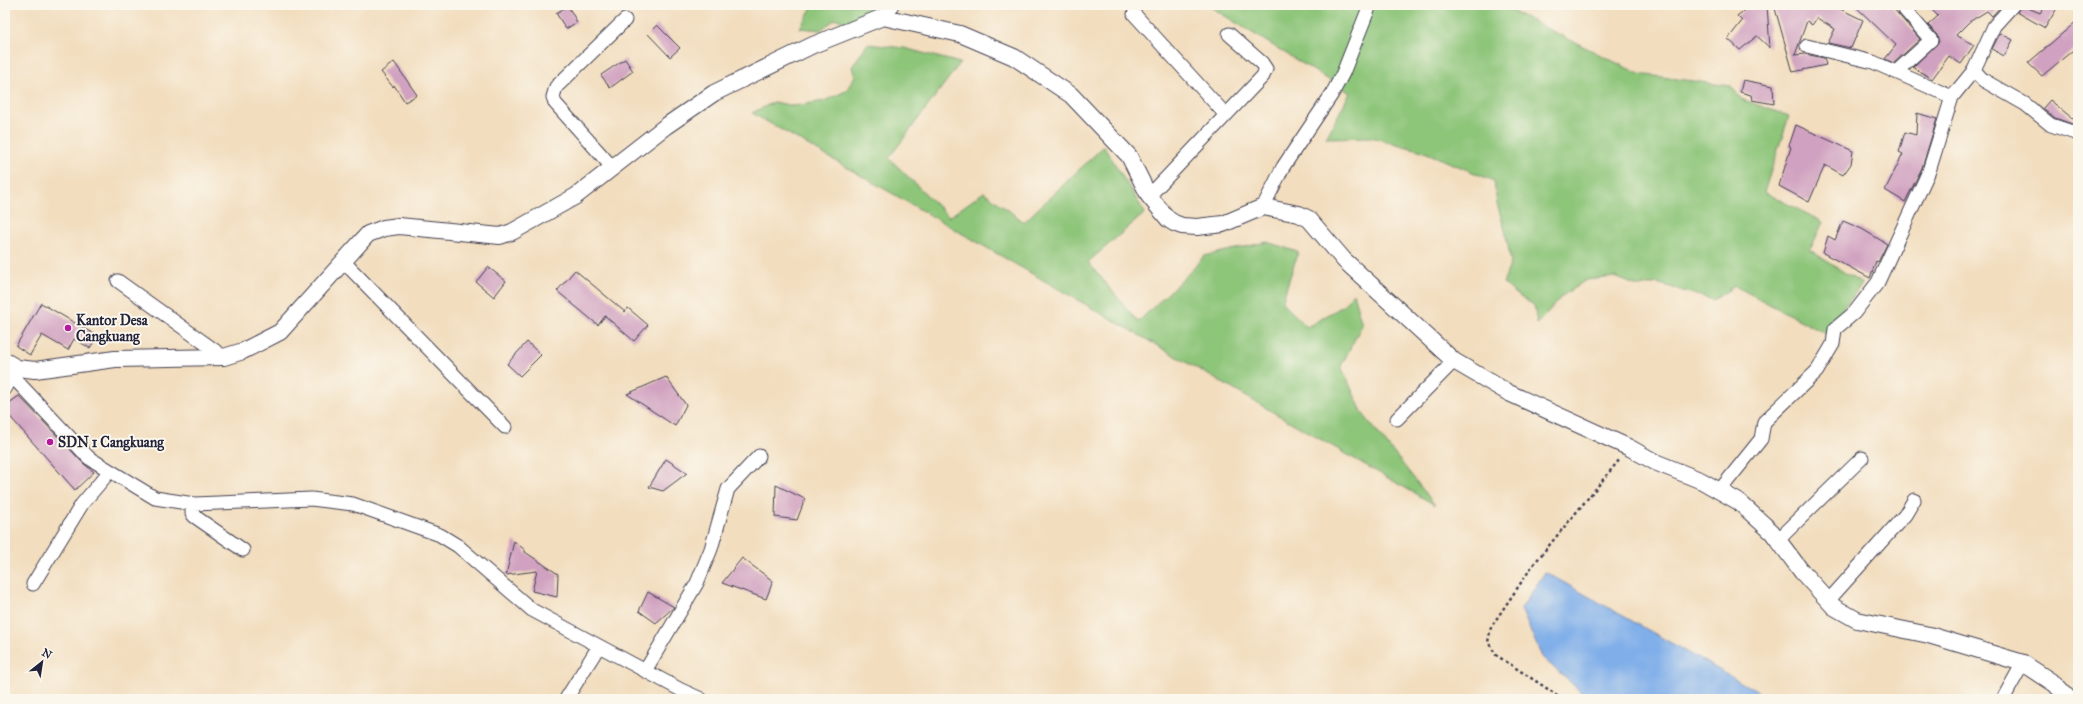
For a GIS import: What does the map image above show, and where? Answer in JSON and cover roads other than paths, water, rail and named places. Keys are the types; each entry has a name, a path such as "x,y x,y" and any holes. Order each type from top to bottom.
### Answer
{"street":[{"path":"1263,208 1283,167 1332,94 1370,5"},
{"path":"1720,490 1761,439 1764,422 1816,371 1833,344 1836,329 1854,313 1878,282 1929,171 1952,97 1974,70 1994,26 2013,5"},
{"path":"1897,71 1931,40 1905,10"},
{"path":"11,368 35,370 115,359 224,357 243,351 280,332 368,234 384,228 399,226 504,235 576,196 666,126 714,93 813,45 888,11 960,34 1014,57 1071,95 1130,156 1149,196 1168,219 1182,226 1197,227 1223,224 1263,208 1299,214 1309,219 1344,260 1454,361 1509,393 1720,490 1739,502 1772,532 1802,572 1834,607 1857,620 1929,635 2023,663 2056,684 2068,699"},
{"path":"1134,14 1226,115"},
{"path":"612,167 555,103 553,97 556,87 625,20"},
{"path":"1149,196 1263,76 1266,69 1262,63 1230,34"},
{"path":"1807,46 1873,62 1897,71 1952,97"},
{"path":"1974,70 1983,80 2025,104 2051,124 2078,134"},
{"path":"343,261 505,427"},
{"path":"118,281 224,357"},
{"path":"1397,418 1454,361"},
{"path":"5,389 11,368"},
{"path":"11,368 87,457 155,498 194,504 311,499 353,504 440,534 458,546 532,610 701,699"},
{"path":"646,671 697,583 711,549 728,489 759,456"},
{"path":"1778,540 1862,458"},
{"path":"33,584 82,504 110,471"},
{"path":"1828,601 1905,515 1914,500"},
{"path":"194,504 192,513 194,516 243,550"},
{"path":"566,699 599,646"},
{"path":"2003,699 2023,663"}],"water":[{"path":"1545,572 1760,693 1762,699 1589,699 1542,657 1521,609"}],"place":[{"name":"Kantor Desa Cangkuang","path":"68,328"},
{"name":"SDN 1 Cangkuang","path":"50,442"}]}
